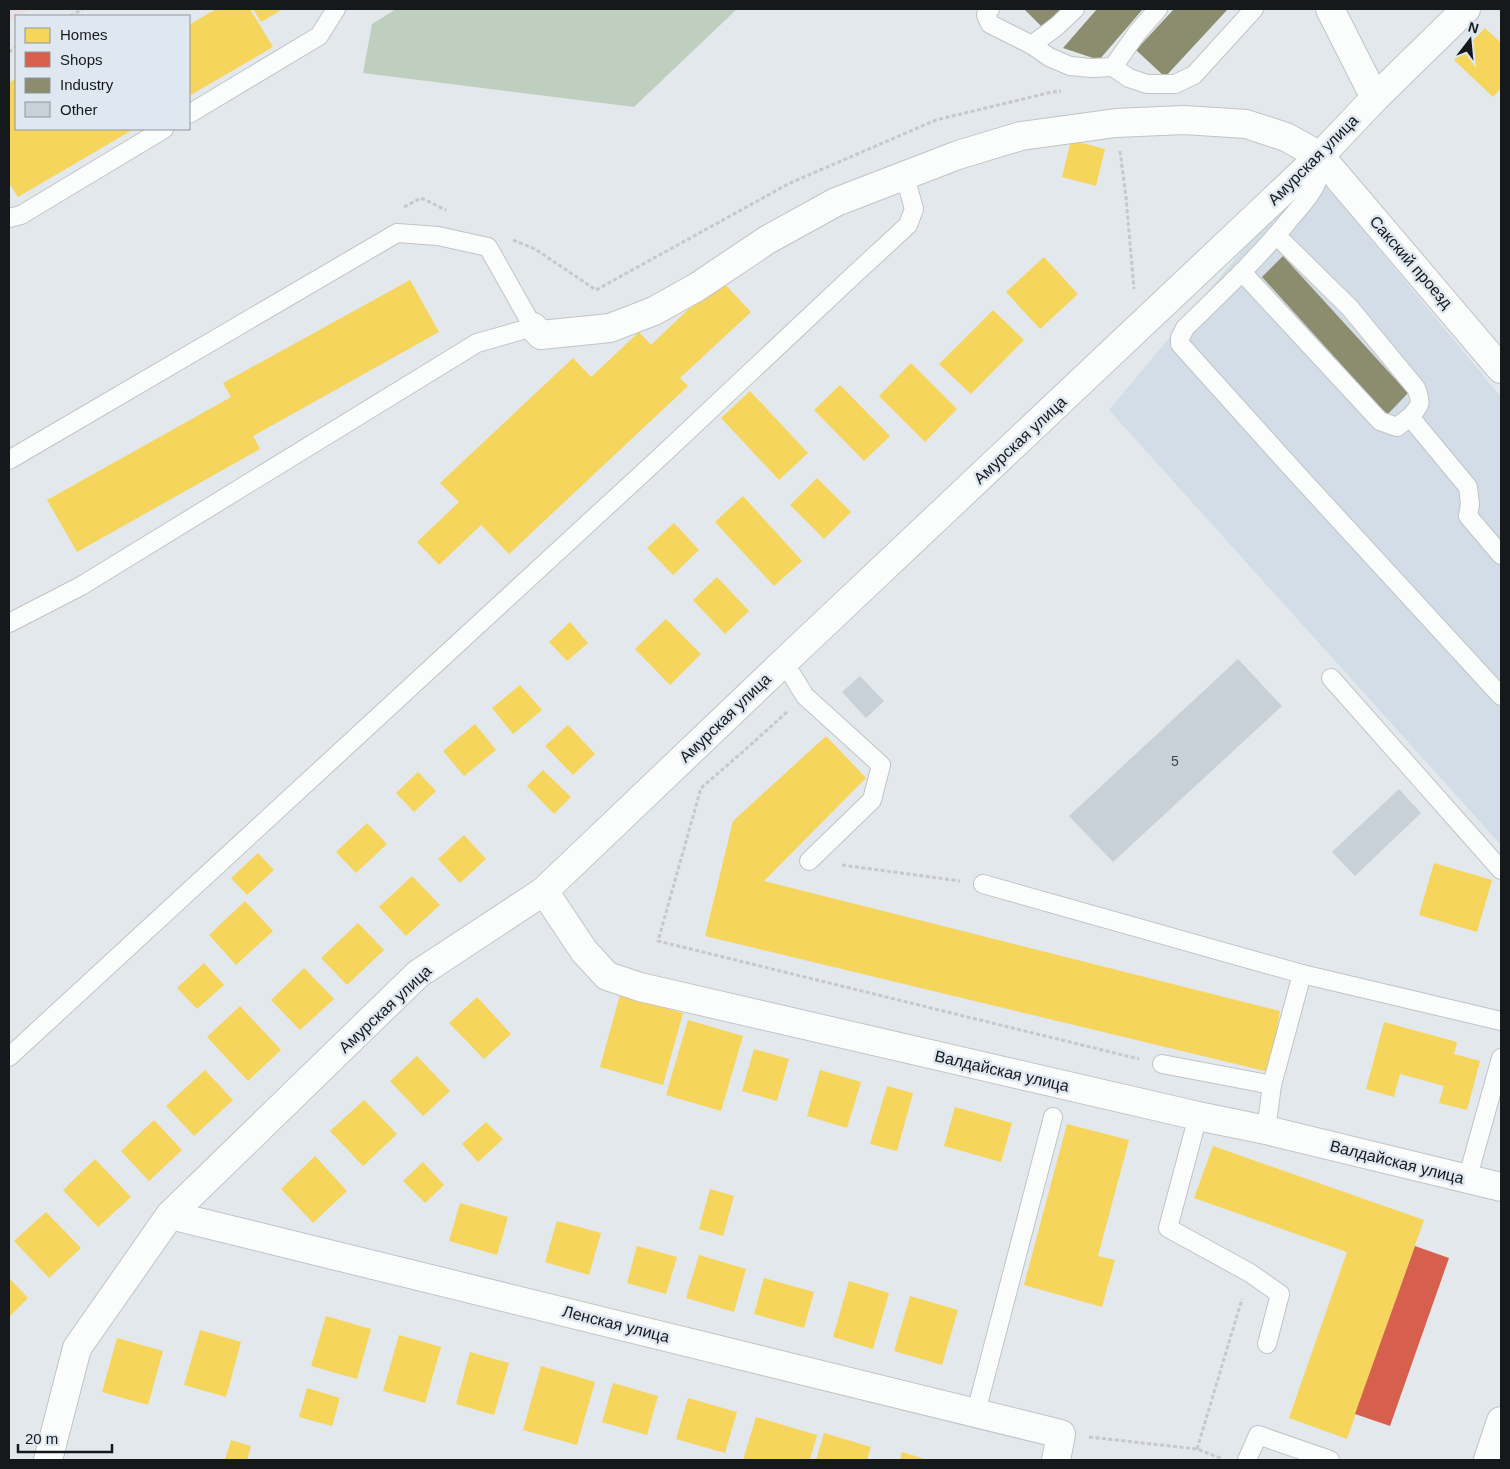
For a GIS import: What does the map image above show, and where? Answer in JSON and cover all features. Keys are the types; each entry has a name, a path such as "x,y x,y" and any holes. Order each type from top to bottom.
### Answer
{"street":[{"path":"1330,9 1375,98"},
{"name":"Амурская улица","path":"48,1460 77,1348 170,1215 418,974 544,891 1320,156 1375,98 1466,9"},
{"path":"533,327 541,335 610,328 654,311 697,287 767,240 836,202 958,155 1021,136 1116,123 1184,120 1246,124 1286,137 1320,156"},
{"name":"Сакский проезд","path":"1320,156 1497,355"},
{"name":"Валдайская улица","path":"544,891 584,951 606,976 640,987 1266,1130 1501,1187"},
{"name":"Ленская улица","path":"170,1215 1061,1434"},
{"path":"1488,1460 1501,1421"},
{"path":"1056,1460 1061,1434"}],"lane":[{"path":"190,113 319,36 336,9"},
{"path":"990,9 986,15 990,24 1032,45 1049,57 1070,66 1113,68 1129,78 1147,84 1175,84 1194,76 1254,9"},
{"path":"1032,45 1075,9"},
{"path":"1113,68 1137,34 1158,9"},
{"path":"9,218 21,215 162,130"},
{"path":"1320,156 1319,176 1314,188 1276,235 1186,328 1180,338 1180,344 1501,696"},
{"path":"9,1057 658,460 908,225 914,209 902,176"},
{"path":"9,460 397,233 438,236 488,247 533,327 478,343 81,586 9,623"},
{"path":"1242,272 1380,421 1397,427 1410,417 1419,407 1420,399 1416,388 1350,308 1276,235"},
{"path":"1410,417 1468,487 1470,504 1468,516 1501,555"},
{"path":"784,662 805,696 881,765 872,800 809,861"},
{"path":"1331,678 1501,870"},
{"path":"983,884 1302,974 1501,1019"},
{"path":"1266,1130 1272,1085 1302,974"},
{"path":"1467,1180 1501,1058"},
{"path":"1162,1064 1272,1085"},
{"path":"1198,1116 1168,1228 1250,1273 1280,1294 1268,1344"},
{"path":"976,1412 1054,1117"},
{"path":"1246,1460 1258,1434 1330,1460"}],"path":[{"path":"72,15 83,9"},
{"path":"508,237 535,249 596,290 790,183 936,120 1062,91"},
{"path":"1116,123 1126,196 1138,328"},
{"path":"404,208 420,198 446,210"},
{"path":"805,696 700,788 658,941 1162,1064"},
{"path":"809,861 983,884"},
{"path":"1197,1449 1250,1273"},
{"path":"1061,1434 1197,1449 1227,1460"}],"shaded area":[{"path":"9,9 32,9 15,15 9,22"},
{"path":"1324,183 1501,397 1501,845 1109,410 1288,196"}],"green space":[{"path":"396,9 737,9 634,107 363,73 372,24"}],"building: Homes":[{"path":"216,9 250,9 273,47 190,95 190,24"},
{"path":"253,9 283,9 261,22"},
{"path":"1485,28 1501,43 1501,88 1493,97 1454,60"},
{"path":"15,79 15,130 132,130 18,197 9,183 9,83"},
{"path":"1071,140 1105,149 1096,186 1062,177"},
{"path":"1044,257 1078,294 1040,329 1006,292"},
{"path":"720,279 751,312 680,378 688,386 509,554 481,525 439,565 417,542 459,502 440,483 573,358 591,377 639,332 651,345"},
{"path":"410,280 439,332 253,436 260,449 77,552 47,500 231,397 223,383"},
{"path":"993,310 1024,340 971,394 939,364"},
{"path":"911,363 957,409 925,442 879,396"},
{"path":"840,385 890,436 864,461 814,410"},
{"path":"750,391 808,453 779,480 721,418"},
{"path":"817,478 851,512 824,539 790,505"},
{"path":"743,496 802,561 774,586 715,522"},
{"path":"674,523 699,550 673,575 647,548"},
{"path":"717,577 749,611 725,634 693,600"},
{"path":"666,619 701,654 670,685 635,649"},
{"path":"570,622 588,643 567,661 549,642"},
{"path":"520,685 542,710 513,734 492,708"},
{"path":"475,724 496,750 464,776 443,751"},
{"path":"568,725 595,754 573,775 545,746"},
{"path":"826,736 866,778 764,881 1280,1011 1269,1072 705,936 733,821"},
{"path":"543,770 571,797 554,814 527,786"},
{"path":"418,772 436,791 414,812 396,793"},
{"path":"367,823 387,844 356,873 336,852"},
{"path":"464,835 486,859 460,883 438,859"},
{"path":"258,853 274,870 247,895 231,878"},
{"path":"1434,863 1492,880 1477,932 1419,915"},
{"path":"412,876 440,905 406,936 379,907"},
{"path":"245,901 273,931 236,965 209,935"},
{"path":"358,923 384,950 347,985 321,958"},
{"path":"204,963 224,985 197,1009 177,988"},
{"path":"304,968 334,999 300,1030 271,1000"},
{"path":"620,995 683,1013 663,1085 600,1067"},
{"path":"477,997 511,1034 484,1059 449,1023"},
{"path":"240,1006 281,1050 248,1081 207,1037"},
{"path":"688,1020 743,1036 721,1111 666,1095"},
{"path":"1384,1022 1457,1042 1454,1054 1480,1061 1467,1110 1439,1103 1444,1086 1400,1074 1394,1097 1366,1089"},
{"path":"754,1049 789,1059 777,1101 742,1091"},
{"path":"417,1056 450,1091 423,1116 390,1081"},
{"path":"205,1070 233,1100 194,1136 166,1106"},
{"path":"820,1070 861,1082 847,1128 807,1116"},
{"path":"887,1086 913,1093 897,1151 870,1144"},
{"path":"364,1100 397,1134 363,1166 330,1131"},
{"path":"955,1107 1012,1123 1001,1162 944,1146"},
{"path":"154,1120 182,1150 149,1181 121,1151"},
{"path":"486,1122 503,1139 478,1162 462,1144"},
{"path":"1067,1124 1129,1140 1098,1256 1115,1260 1102,1307 1024,1285"},
{"path":"1213,1146 1424,1220 1347,1439 1289,1418 1347,1252 1194,1198"},
{"path":"315,1156 347,1191 313,1223 281,1189"},
{"path":"95,1159 131,1197 98,1227 63,1190"},
{"path":"423,1162 444,1185 425,1203 403,1181"},
{"path":"710,1189 734,1196 723,1236 699,1229"},
{"path":"460,1203 508,1217 497,1255 449,1241"},
{"path":"46,1212 81,1248 49,1278 14,1241"},
{"path":"557,1221 601,1233 589,1275 545,1262"},
{"path":"637,1246 677,1257 666,1294 627,1283"},
{"path":"699,1255 746,1269 734,1312 686,1298"},
{"path":"9,1278 28,1298 9,1317"},
{"path":"764,1278 814,1292 804,1328 754,1314"},
{"path":"849,1281 889,1293 873,1349 833,1337"},
{"path":"910,1296 958,1310 942,1365 894,1351"},
{"path":"326,1316 371,1329 357,1379 311,1366"},
{"path":"200,1330 241,1342 226,1397 184,1385"},
{"path":"399,1335 441,1347 425,1403 383,1391"},
{"path":"117,1338 163,1351 148,1405 102,1392"},
{"path":"470,1352 509,1363 494,1415 456,1404"},
{"path":"541,1366 595,1382 577,1445 523,1430"},
{"path":"613,1383 658,1396 647,1435 602,1422"},
{"path":"307,1388 340,1398 332,1426 299,1417"},
{"path":"688,1398 737,1412 725,1453 676,1439"},
{"path":"756,1417 817,1435 810,1460 743,1460"},
{"path":"824,1433 871,1447 867,1460 816,1460"},
{"path":"231,1440 251,1446 247,1460 225,1460"},
{"path":"902,1452 928,1460 900,1460"}],"building: Shops":[{"path":"1415,1246 1449,1258 1390,1426 1355,1414"}],"building: Industry":[{"path":"1024,9 1061,9 1044,29"},
{"path":"1097,9 1143,9 1099,60 1063,48"},
{"path":"1174,9 1228,9 1165,77 1136,50"},
{"path":"1283,256 1408,393 1387,415 1262,277"}],"building: Other":[{"path":"1238,659 1282,706 1113,862 1069,816"},
{"path":"860,676 884,701 866,718 842,692"},
{"path":"1399,789 1421,813 1355,876 1332,852"}]}
